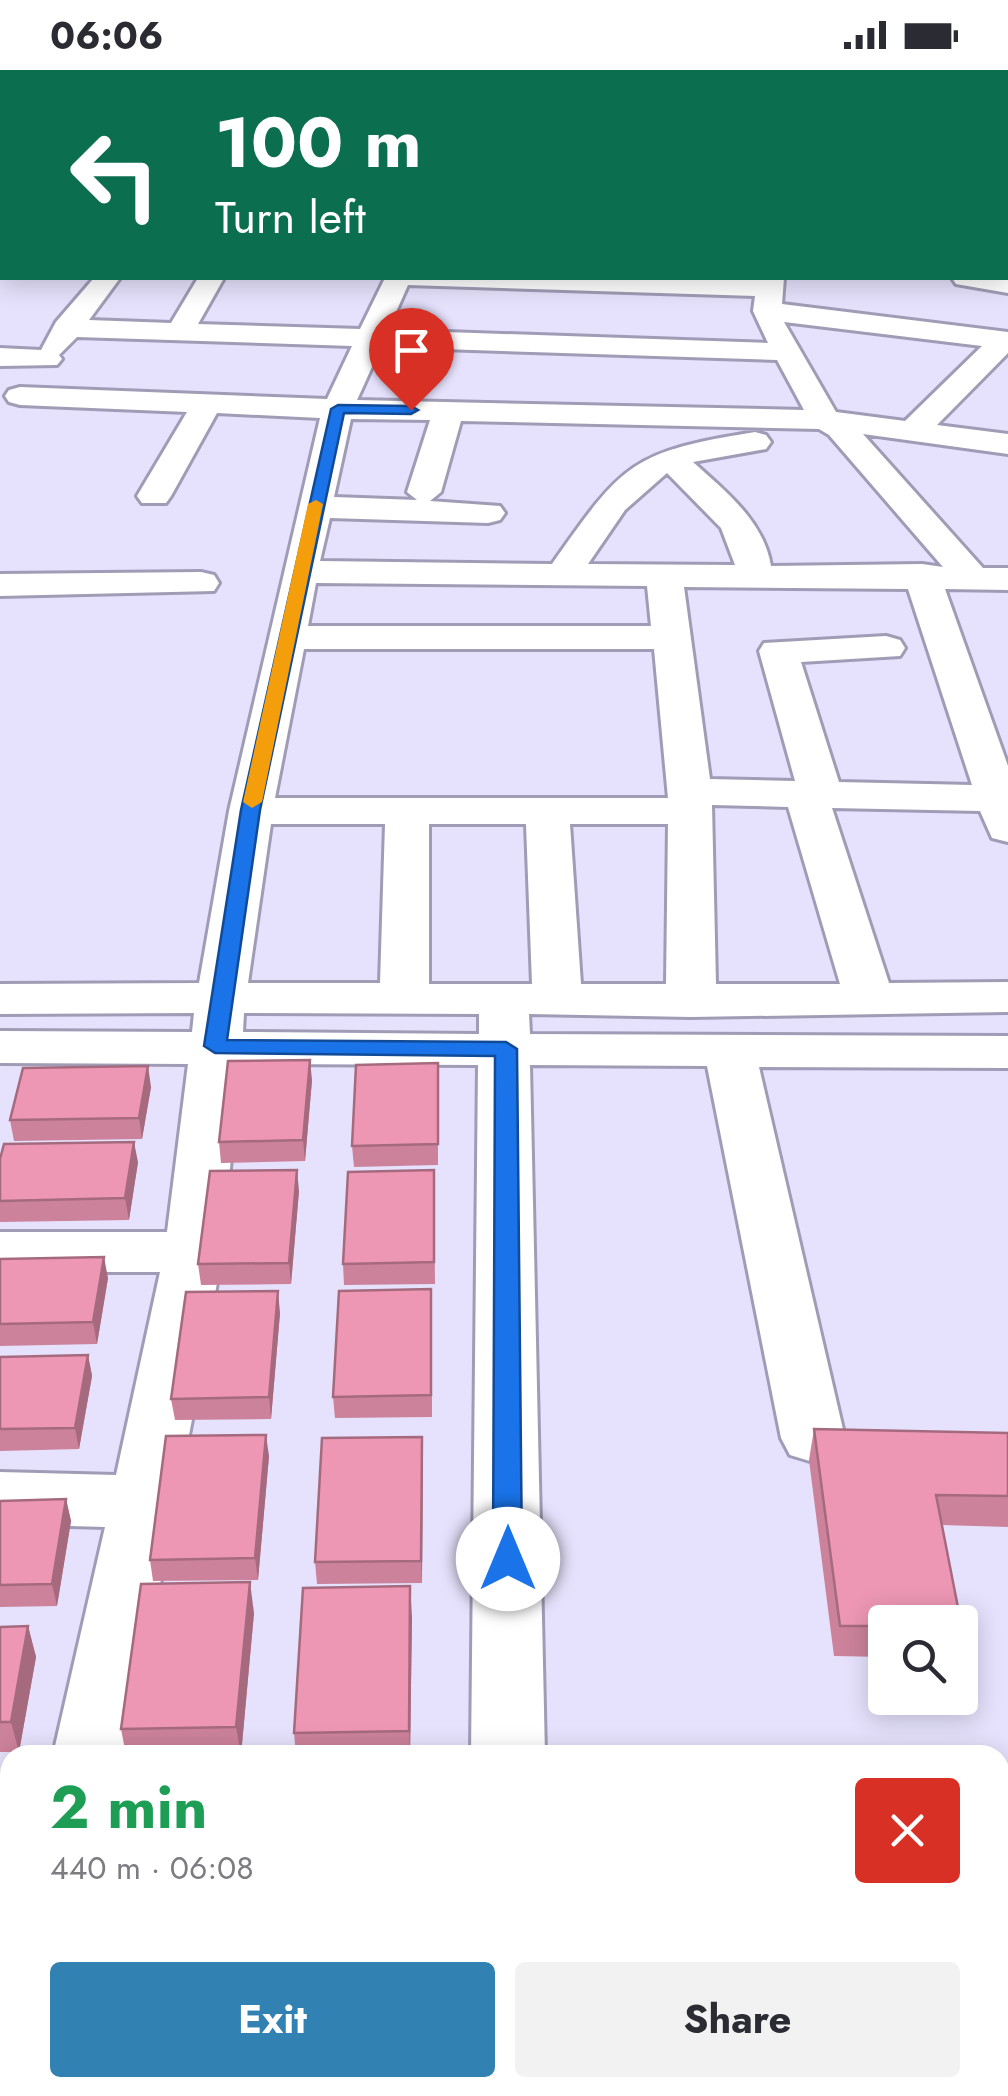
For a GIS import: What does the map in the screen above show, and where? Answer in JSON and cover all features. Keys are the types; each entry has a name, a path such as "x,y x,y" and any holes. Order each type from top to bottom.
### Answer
{"street":[{"path":"92,1745 192,1252 218,1022 251,810 300,572 338,409 397,280"},
{"path":"554,280 769,292 845,320 1006,341"},
{"path":"978,280 1008,285"},
{"path":"22,386 66,328 110,290"},
{"path":"769,292 785,352 832,424 972,578"},
{"path":"845,320 862,292"},
{"path":"163,298 194,306 376,329 785,352"},
{"path":"66,328 194,306"},
{"path":"914,430 1006,341"},
{"path":"0,357 22,386 338,409 832,424 914,430 1008,444"},
{"path":"22,386 81,366"},
{"path":"154,496 208,402"},
{"path":"424,492 448,411"},
{"path":"563,574 621,492 670,458 832,424"},
{"path":"670,458 738,526 750,544 754,575"},
{"path":"315,507 488,513"},
{"path":"300,572 922,575 1008,579"},
{"path":"664,575 690,801 691,1002"},
{"path":"251,810 547,810 813,795 1004,809 989,716 922,575"},
{"path":"0,586 122,581 200,583"},
{"path":"287,636 671,638"},
{"path":"869,999 778,651 886,648"},
{"path":"404,997 406,810"},
{"path":"508,1745 522,1015 547,810"},
{"path":"0,999 218,1022 522,1015 691,1002 1008,996"},
{"path":"0,1047 404,997 729,1050 1008,1052"},
{"path":"729,1050 812,1438"},
{"path":"0,1252 192,1252"},
{"path":"0,1498 143,1502"}],"building":[{"path":"310,1060 303,1140 219,1142 228,1061"},
{"path":"438,1063 438,1144 352,1146 356,1065"},
{"path":"148,1066 139,1118 10,1120 23,1068"},
{"path":"134,1142 125,1198 0,1201 4,1144"},
{"path":"297,1170 289,1263 198,1264 210,1171"},
{"path":"434,1170 434,1262 343,1264 348,1172"},
{"path":"104,1257 93,1322 0,1324 0,1259"},
{"path":"431,1289 431,1395 333,1397 339,1291"},
{"path":"278,1291 269,1397 171,1399 186,1292"},
{"path":"88,1355 75,1428 0,1429 0,1357"},
{"path":"814,1429 1008,1433 1008,1496 936,1495 958,1605 868,1605 868,1626 840,1626"},
{"path":"266,1435 255,1558 150,1560 166,1436"},
{"path":"422,1437 421,1561 315,1562 322,1438"},
{"path":"66,1499 52,1584 0,1585 0,1501"},
{"path":"250,1582 236,1727 121,1729 141,1584"},
{"path":"410,1586 409,1731 294,1733 303,1588"},
{"path":"28,1626 11,1722 0,1722 0,1627"}],"slow traffic":[{"path":"252,802 316,504"}],"route":[{"path":"411,410 338,409 251,810 215,1046 506,1049 508,1559"}]}
